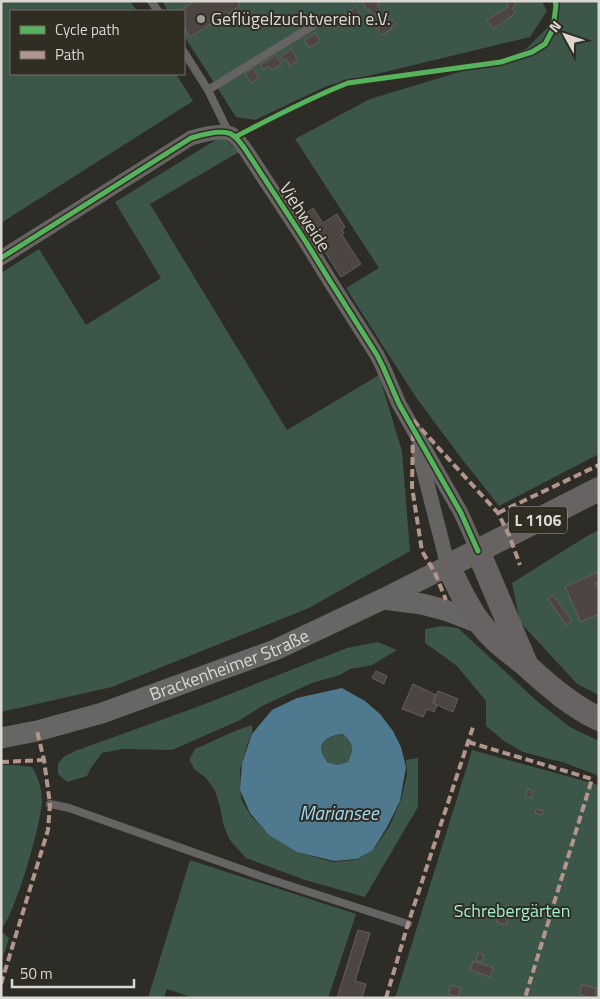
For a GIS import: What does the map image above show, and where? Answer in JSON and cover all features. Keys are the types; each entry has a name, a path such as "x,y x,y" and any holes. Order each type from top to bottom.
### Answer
{"main road":[{"name":"Brackenheimer Straße","path":"1,738 37,731 102,713 275,650 383,599 599,489"},
{"path":"478,551 527,666"},
{"path":"448,566 462,595 479,623 501,646 569,702 599,719"},
{"path":"383,599 422,604 445,610 479,623"}],"street":[{"path":"1,258 192,138 201,134 229,133"},
{"name":"Viehweide","path":"229,133 246,149 372,348 383,367 399,404 461,513 478,551"},
{"name":"Viehweide","path":"414,430 448,566"}],"lane":[{"path":"208,90 314,25"},
{"name":"Viehweide","path":"185,54 208,90 229,133"},
{"path":"50,804 69,808 269,879 408,924"}],"green space":[{"path":"1,1 130,1 136,10 10,10 10,75 177,75 193,101 1,223"},
{"path":"162,1 542,1 547,11 530,37 327,86 255,120 236,117 185,38 185,10 167,10"},
{"path":"554,1 599,1 599,454 499,506 415,396 346,288 379,268 295,139 370,99 496,61 526,49 554,21"},
{"path":"222,136 239,152 150,204 287,430 379,375 402,451 410,551 309,608 112,687 1,712 1,273 39,249 86,325 161,278 115,202"},
{"path":"599,530 599,695 577,684 520,622 512,583"},
{"path":"442,626 458,628 538,702 570,727 599,741 599,776 565,763 523,752 504,741 486,726 486,701 457,666 425,643 425,629"},
{"path":"378,642 397,650 372,665 350,669 340,675 312,683 264,705 238,721 172,750 123,749 102,753 87,776 67,782 58,774 58,763 65,756 75,751 197,707 347,648"},
{"path":"252,725 252,734 240,770 241,799 251,816 268,833 301,853 333,862 356,860 374,849 389,827 401,800 407,775 406,760 418,758 418,807 365,897 305,880 246,858 229,839 215,791 206,778 195,770 189,760 195,749"},
{"path":"343,734 352,747 348,762 337,765 327,762 321,746 325,740"},
{"name":"Schrebergärten","path":"472,750 599,785 599,998 395,998"},
{"path":"1,765 32,767 39,783 42,800 38,827 27,867 13,906 1,929"},
{"path":"190,860 356,914 328,998 194,998 167,989 164,998 148,998"},
{"path":"1,931 9,938 1,963"}],"water":[{"name":"Mariansee","path":"342,688 365,701 380,714 393,731 401,747 406,767 400,801 373,850 357,859 334,861 297,852 269,835 250,813 240,790 242,763 252,734 272,710 297,698","holes":["343,734 352,747 348,762 337,765 327,762 321,750 325,740"]}],"building":[{"name":"Geflügelzuchtverein e.V.","path":"195,1 237,1 240,6 190,37 185,29 185,10 181,10"},
{"path":"362,1 382,1 377,4 380,11 373,15 369,9 367,10"},
{"path":"507,1 514,1 516,5 512,8 515,14 493,29 487,20 509,6"},
{"path":"356,7 360,14 349,21 345,14"},
{"path":"388,14 390,17 387,19 389,22 393,20 396,24 382,35 377,28 382,26 378,20"},
{"path":"340,16 344,23 335,29 331,21"},
{"path":"315,33 320,41 309,48 305,40"},
{"path":"291,49 298,60 290,66 286,59 284,61 281,56"},
{"path":"276,55 282,64 272,70 269,66 264,70 260,65"},
{"path":"253,68 259,78 251,83 245,73"},
{"path":"313,208 323,223 337,214 345,227 342,229 344,233 342,235 361,264 341,277 311,230 313,229 305,214"},
{"path":"598,572 599,582 595,583 599,591 599,614 581,622 565,587"},
{"path":"553,595 572,621 566,625 548,599"},
{"path":"376,671 387,676 384,684 372,678"},
{"path":"413,684 436,695 433,703 437,705 434,712 427,709 423,717 402,709"},
{"path":"438,691 458,699 453,712 433,703"},
{"path":"528,789 533,791 531,798 525,796"},
{"path":"536,809 543,811 542,815 535,813"},
{"path":"500,912 509,915 506,925 496,922"},
{"path":"358,930 370,933 355,981 366,984 362,998 337,998"},
{"path":"478,953 484,955 482,962 476,960"},
{"path":"473,961 494,968 490,977 470,970"},
{"path":"582,984 597,989 594,998 579,994"},
{"path":"451,985 461,988 458,997 448,994"}],"marked path":[{"path":"413,420 498,513 509,535 520,565"},
{"path":"413,433 412,487 422,551 435,573 446,600"},
{"path":"498,513 599,465"},
{"path":"386,998 408,924 473,727"},
{"path":"1,984 48,830 50,804 44,760 37,731"},
{"path":"468,742 592,779 525,998"},
{"path":"1,762 44,760"}],"cycle path":[{"path":"235,137 348,83 501,62 532,52 545,44 553,29 555,1"},
{"path":"1,258 191,138 217,132 233,135 245,149 306,242 377,355 399,404 461,513 478,551"}],"place":[{"name":"Geflügelzuchtverein e.V.","path":"201,19"}]}
